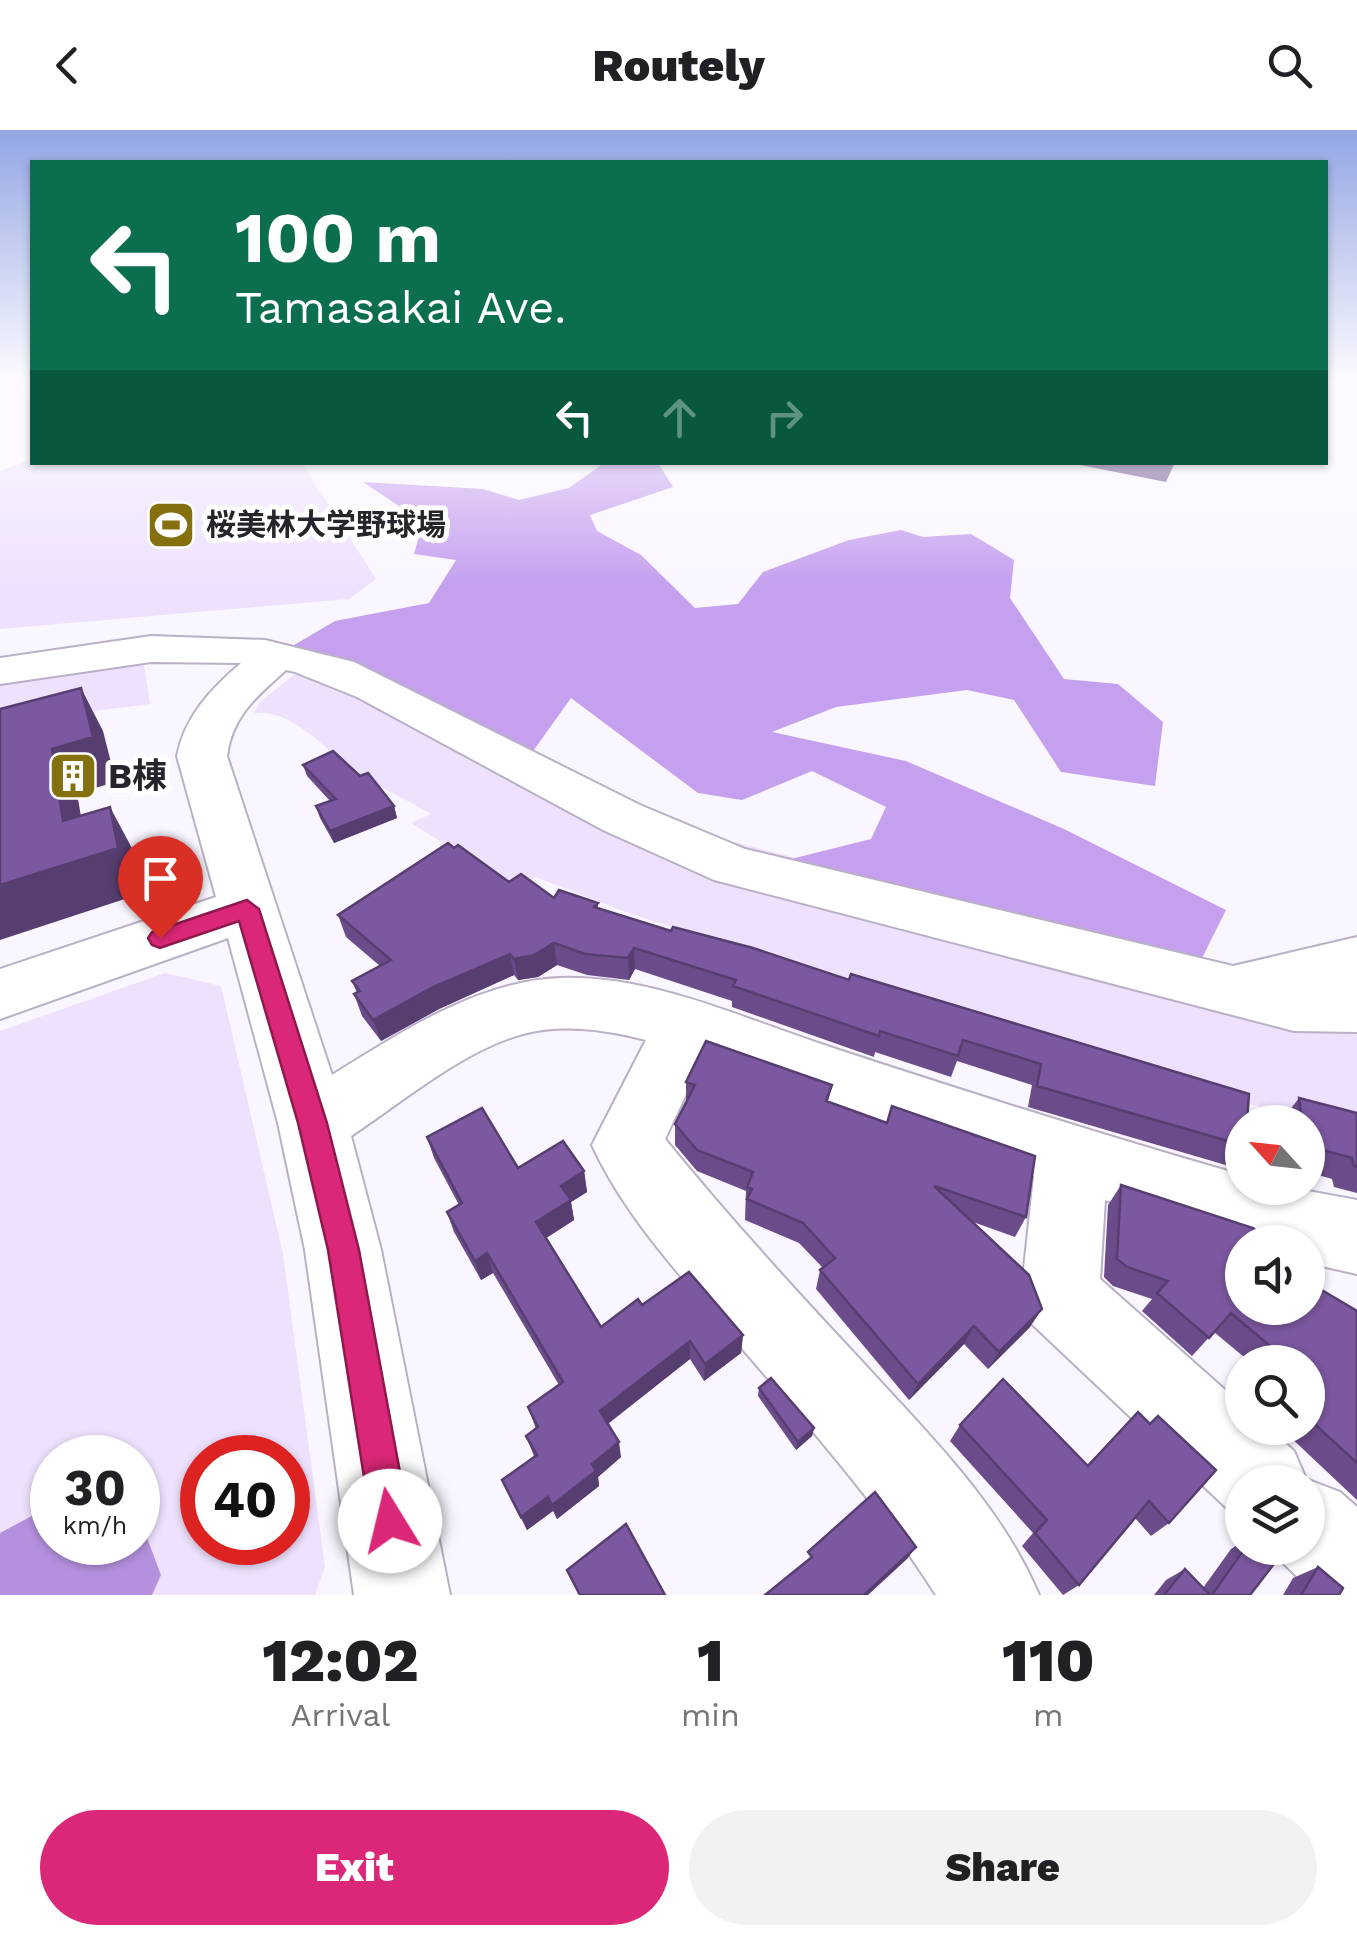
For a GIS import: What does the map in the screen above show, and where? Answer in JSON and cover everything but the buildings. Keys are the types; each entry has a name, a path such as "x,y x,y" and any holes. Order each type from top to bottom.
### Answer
{"street":[{"path":"0,671 74,656 138,649 277,655 329,668 368,685 678,844 734,866 1294,1006 1357,1007"},
{"path":"277,655 216,713 203,739 206,772 312,1123 343,1250 402,1595"},
{"path":"0,994 247,909"},
{"path":"1225,988 1289,980 1357,960"},
{"path":"312,1123 478,1025 526,1008 576,1002 616,1007 1072,1157 1294,1225 1357,1237"},
{"path":"685,1028 628,1145 699,1240 926,1498 991,1595"},
{"path":"1072,1157 1060,1296 1244,1465"},
{"path":"1325,1540 1357,1570"}],"shaded area":[{"name":"桜美林大学野球場","path":"30,460 30,465 303,465 376,579 349,599 0,629 0,471"},
{"path":"601,465 659,465 673,487 590,515 597,531 641,555 695,608 738,604 763,572 849,540 901,530 923,537 971,534 1014,560 1010,598 1064,679 1118,684 1163,722 1155,786 1061,772 1014,700 967,690 836,707 772,732 906,761 1064,829 1226,910 1200,962 791,859 871,839 886,807 812,771 742,800 698,793 571,698 531,754 289,648 335,621 429,603 456,560 414,554 423,522 363,482 483,489 519,500 569,488"},
{"path":"143,658 150,704 0,723 0,678"},
{"path":"301,669 718,838 1200,962 1239,967 1357,944 1357,1127 1325,1120 1325,1105 1252,1105 1224,1099 631,914 536,877 515,888 411,823 431,814 361,776 298,726 270,714 254,713 260,702"},
{"path":"165,973 221,986 283,1254 307,1435 180,1435 180,1565 310,1565 310,1455 325,1567 315,1595 0,1595 0,1031"},
{"path":"30,1517 30,1565 157,1565 161,1575 152,1595 0,1595 0,1533"}],"place":[{"name":"桜美林大学野球場","path":"171,525"},
{"name":"B棟","path":"73,776"}],"route":[{"path":"160,938 247,909 312,1123 343,1250 390,1521"}]}
